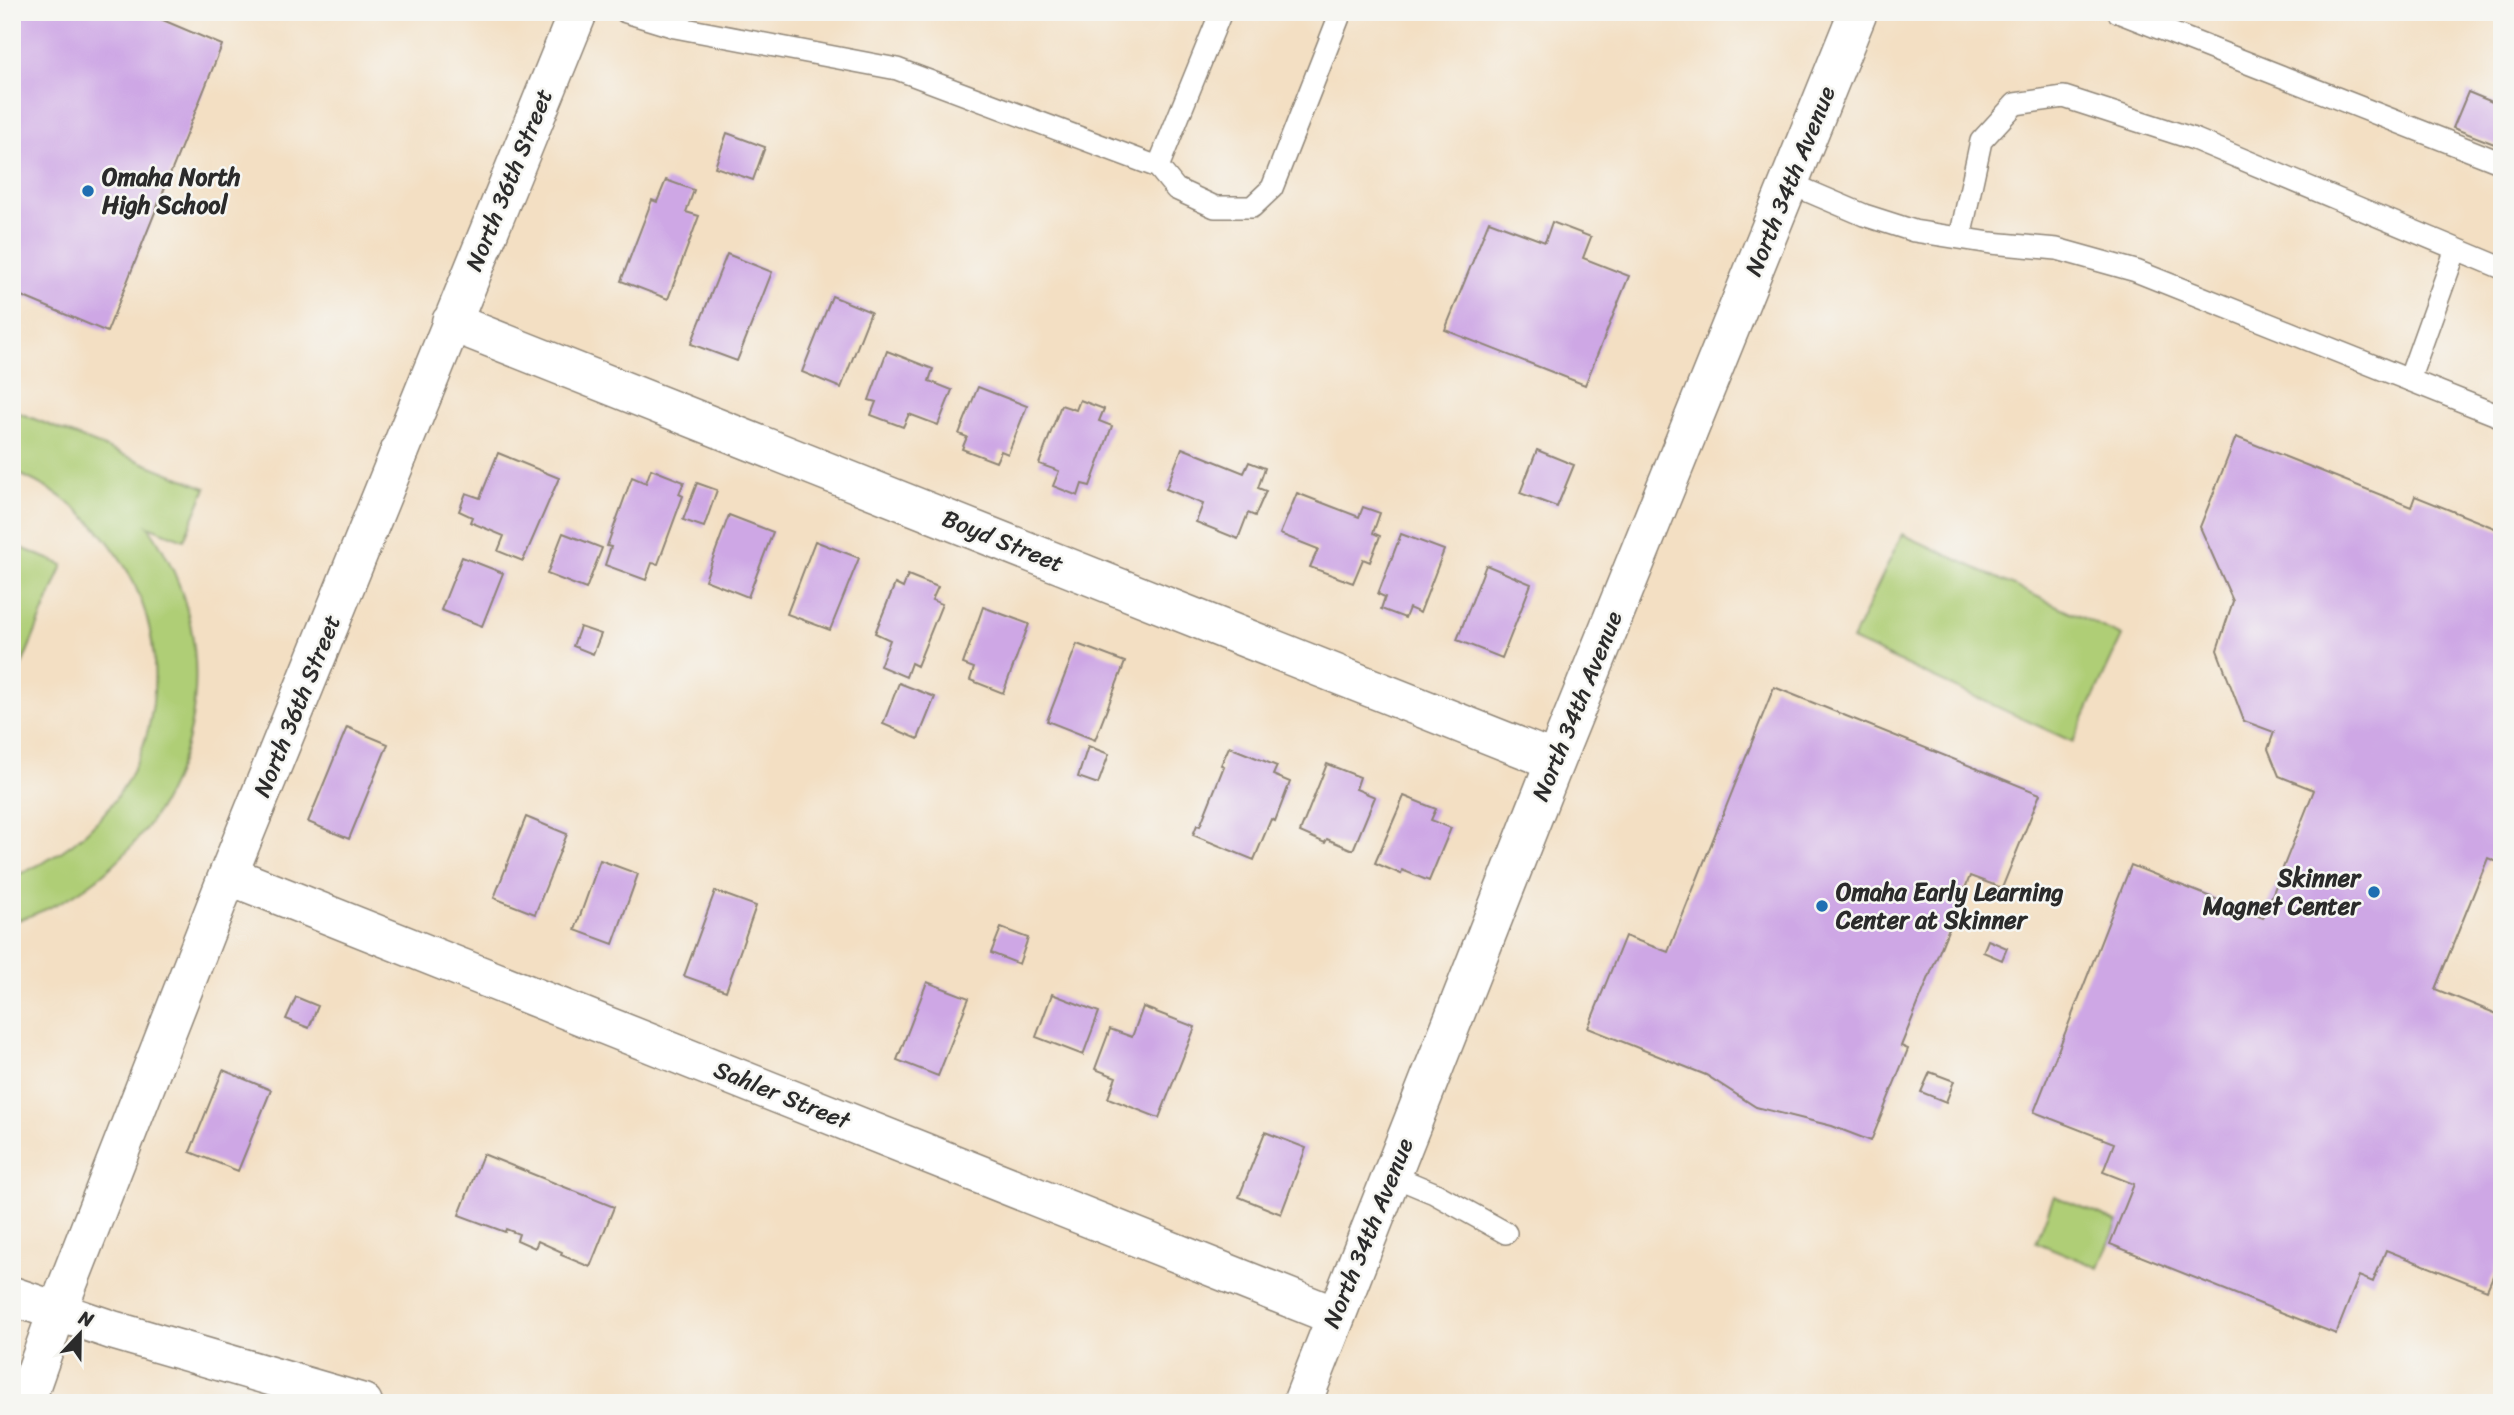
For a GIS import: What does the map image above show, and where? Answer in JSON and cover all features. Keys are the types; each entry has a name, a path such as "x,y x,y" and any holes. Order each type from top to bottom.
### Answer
{"street":[{"name":"North 36th Street","path":"25,1403 57,1312 229,875 578,12"},
{"name":"North 34th Avenue","path":"1302,1403 1555,761 1858,12"},
{"name":"Boyd Street","path":"451,321 1555,761"},
{"name":"Sahler Street","path":"229,875 1335,1316"},
{"path":"12,1296 57,1312 363,1403"}],"lane":[{"path":"626,12 675,27 897,69 1158,167 1176,189 1215,207 1251,207 1272,188 1341,12"},
{"path":"1158,167 1221,12"},
{"path":"2118,12 2502,163"},
{"path":"1960,238 1981,141 2015,104 2064,97 2194,139 2502,268"},
{"path":"1789,183 1864,215 1914,231 2057,249 2136,271 2502,417"},
{"path":"2409,380 2456,249"},
{"path":"1391,1175 1426,1189 1506,1233"}],"green space":[{"path":"12,410 206,488 184,540 148,526 174,573 190,623 195,675 191,726 176,775 152,820 118,860 75,894 45,910 12,922 12,877 75,842 119,793 146,736 154,675 145,613 118,556 74,507 12,471"},
{"path":"1902,534 2122,636 2073,742 1852,640"},
{"path":"12,544 63,565 12,689"},
{"path":"2054,1196 2118,1222 2099,1268 2036,1242"}],"building":[{"name":"Omaha North High School","path":"12,12 144,12 222,45 107,332 12,292"},
{"path":"2468,92 2502,106 2502,147 2453,128"},
{"path":"727,133 765,147 753,180 715,167"},
{"path":"666,180 694,190 686,212 699,216 668,299 621,281 652,200 657,202"},
{"path":"1489,221 1545,242 1552,222 1591,237 1583,258 1629,276 1585,385 1445,330"},
{"path":"727,254 772,272 737,361 691,344"},
{"path":"832,296 871,312 841,388 802,372"},
{"path":"887,351 933,369 929,381 952,390 938,425 909,414 903,427 871,415 876,402 869,400"},
{"path":"978,387 1027,406 1008,454 1001,451 996,462 962,449 967,437 959,434"},
{"path":"1080,400 1104,409 1099,421 1112,426 1090,486 1082,484 1078,496 1053,486 1059,471 1039,464 1061,405 1076,410"},
{"name":"Skinner Magnet Center","path":"2236,437 2411,507 2415,496 2502,531 2502,864 2488,858 2435,989 2502,1016 2502,1255 2487,1290 2386,1250 2373,1282 2359,1276 2336,1334 2110,1244 2134,1184 2103,1172 2114,1143 2034,1112 2131,865 2263,918 2314,790 2279,776 2268,749 2274,732 2244,721 2217,650 2233,601 2200,527"},
{"path":"1182,448 1244,473 1249,462 1265,468 1258,488 1266,491 1255,516 1248,513 1238,539 1196,522 1203,504 1166,489"},
{"path":"1537,450 1574,465 1557,507 1520,493"},
{"path":"498,453 559,478 523,561 498,551 504,536 470,522 472,517 459,511 466,493 480,498"},
{"path":"651,469 684,482 679,494 683,496 658,564 652,563 646,580 605,565 611,547 607,546 632,477 646,483"},
{"path":"697,483 717,490 704,527 683,520"},
{"path":"1297,493 1359,517 1363,507 1380,513 1373,533 1380,536 1370,562 1363,559 1353,583 1310,567 1318,549 1280,534"},
{"path":"729,515 773,532 748,597 705,580"},
{"path":"563,533 602,548 586,589 547,574"},
{"path":"1401,534 1444,550 1420,613 1409,608 1405,618 1381,609 1385,597 1378,594"},
{"path":"815,541 859,558 830,630 787,614"},
{"path":"462,557 503,573 482,626 441,610"},
{"path":"1486,565 1531,584 1502,658 1457,640"},
{"path":"908,575 938,587 932,600 942,604 917,666 911,663 906,677 880,666 890,640 875,633 895,584 903,588"},
{"path":"983,607 1029,624 1003,693 970,680 974,668 963,664"},
{"path":"580,627 601,634 593,654 573,646"},
{"path":"1077,644 1125,662 1095,740 1047,721"},
{"path":"899,683 935,697 918,739 883,724"},
{"name":"Omaha Early Learning Center at Skinner","path":"1774,687 2040,794 2002,888 1970,876 1901,1046 1908,1049 1871,1141 1832,1126 1756,1107 1706,1075 1588,1028 1625,936 1668,952"},
{"path":"347,727 388,744 349,839 308,822"},
{"path":"1088,746 1109,754 1098,784 1078,777"},
{"path":"1229,747 1277,766 1273,775 1290,782 1275,821 1271,819 1254,860 1193,835 1197,825 1200,826"},
{"path":"1327,764 1360,777 1356,789 1375,797 1353,850 1327,839 1325,843 1300,832"},
{"path":"1404,796 1436,809 1431,820 1451,828 1429,881 1402,870 1401,874 1375,863"},
{"path":"526,817 567,834 535,914 494,898"},
{"path":"600,860 638,874 613,944 575,930"},
{"path":"715,891 756,906 726,991 684,976"},
{"path":"1001,928 1028,938 1019,964 991,953"},
{"path":"1988,940 2007,948 2002,960 1983,952"},
{"path":"927,982 969,998 938,1076 897,1060"},
{"path":"1052,994 1099,1012 1083,1055 1036,1037"},
{"path":"296,997 318,1006 309,1028 286,1019"},
{"path":"1143,1007 1195,1027 1159,1118 1108,1098 1116,1077 1095,1069 1110,1029 1132,1037"},
{"path":"223,1070 271,1090 238,1171 190,1152"},
{"path":"1930,1072 1954,1081 1946,1102 1921,1092"},
{"path":"1265,1132 1306,1148 1281,1214 1239,1197"},
{"path":"483,1154 614,1207 590,1267 561,1255 562,1252 538,1241 535,1248 517,1240 519,1234 506,1229 505,1232 459,1215"}],"place":[{"name":"Omaha North High School","path":"88,191"},
{"name":"Skinner Magnet Center","path":"2374,892"},
{"name":"Omaha Early Learning Center at Skinner","path":"1822,906"}]}
